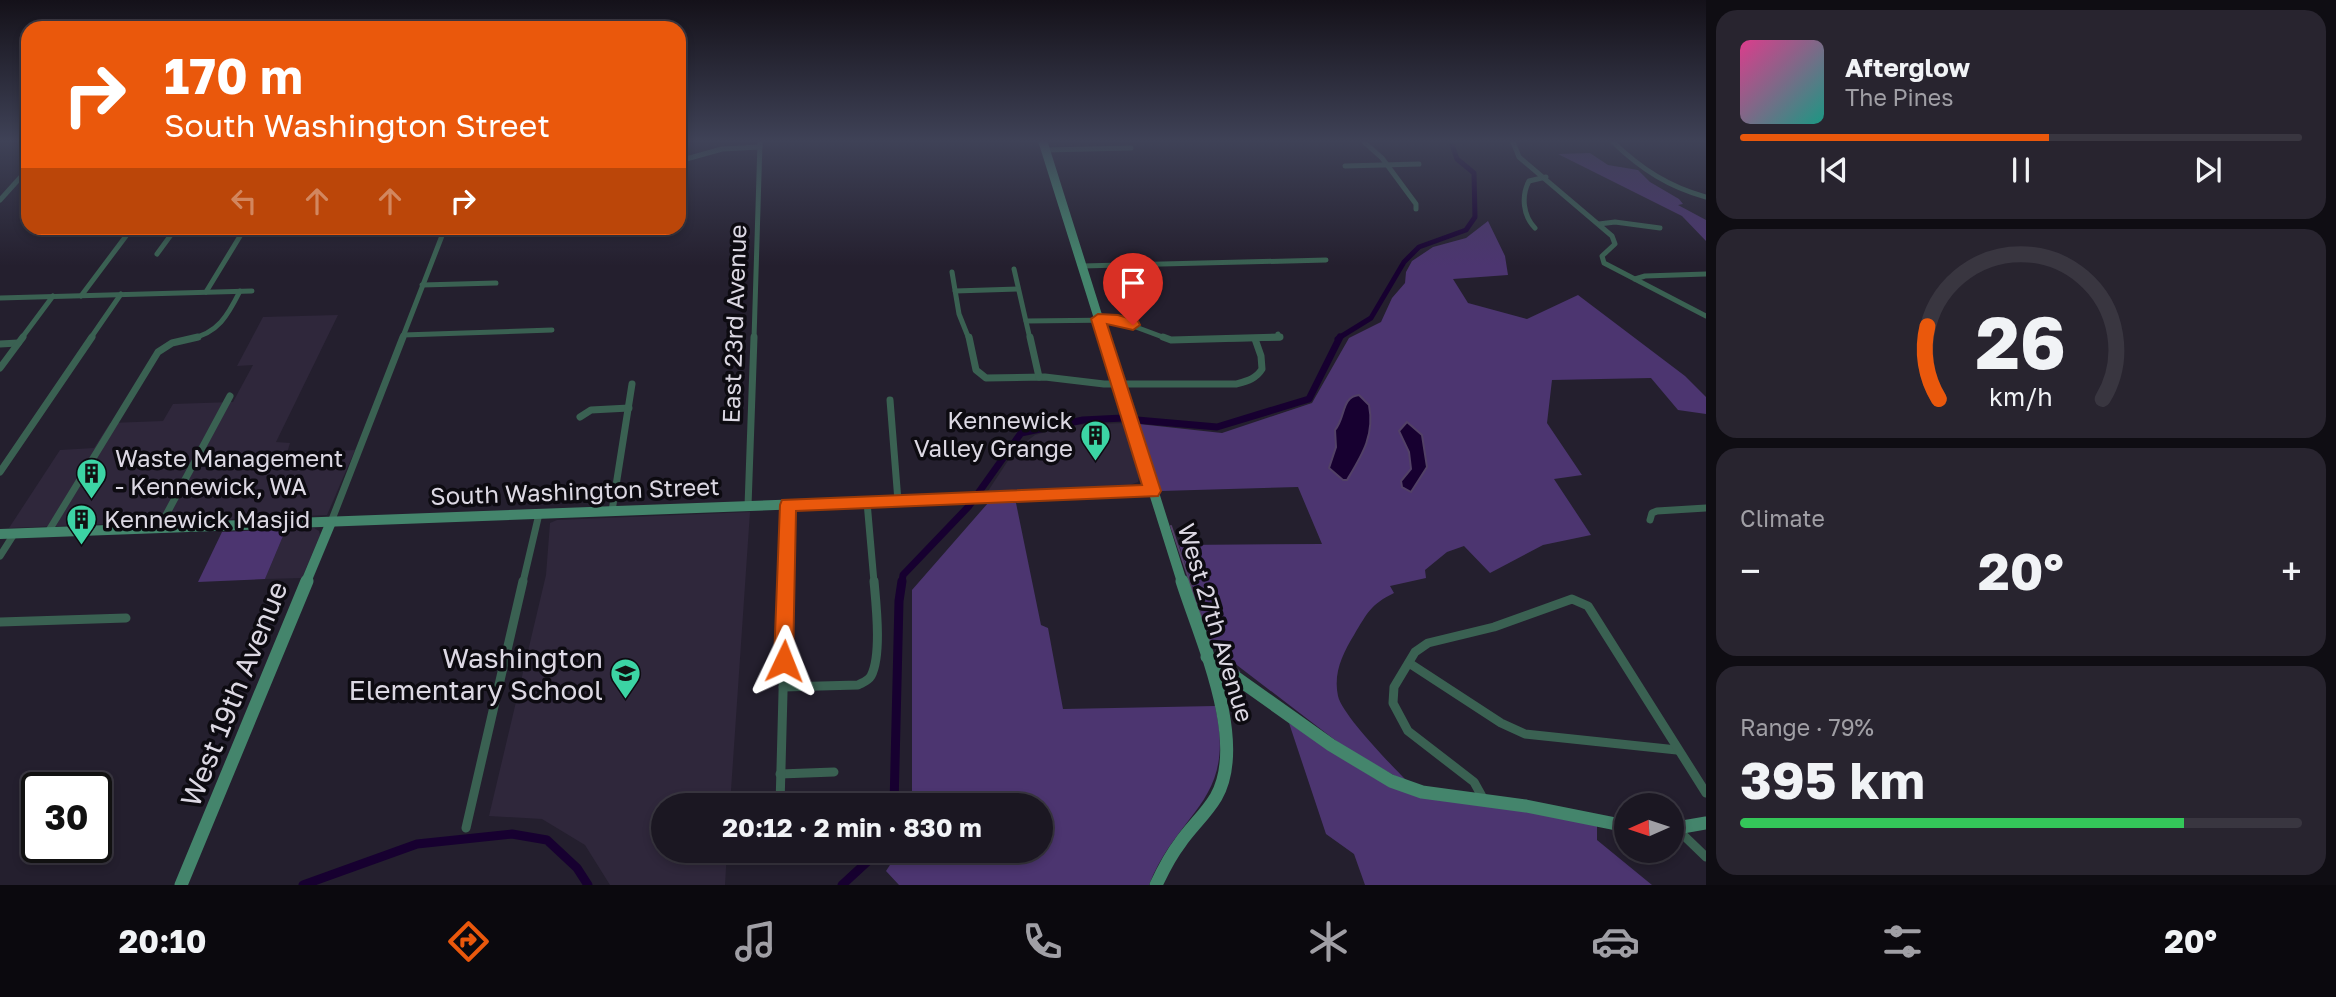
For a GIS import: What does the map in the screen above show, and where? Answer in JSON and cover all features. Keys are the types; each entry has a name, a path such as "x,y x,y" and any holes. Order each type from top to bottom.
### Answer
{"main road":[{"name":"West 27th Avenue","path":"1056,183 1226,720 1227,768 1213,805 1179,846 1156,885"},
{"name":"South Washington Street","path":"0,534 1152,491"},
{"name":"West 19th Avenue","path":"181,885 331,522"},
{"path":"1207,657 1376,774 1422,792 1526,806 1614,824"},
{"path":"1684,827 1706,823"}],"street":[{"path":"0,200 15,183"},
{"name":"East 23rd Avenue","path":"748,506 759,183"},
{"path":"1401,183 1416,204 1416,209"},
{"path":"1529,183 1523,192 1527,220 1535,228"},
{"path":"1553,183 1615,240 1613,248 1602,256 1602,261 1706,316"},
{"path":"1665,183 1706,197"},
{"path":"1599,224 1615,222 1660,228"},
{"path":"81,296 127,235"},
{"path":"157,254 171,235"},
{"path":"206,292 241,235"},
{"path":"331,522 442,235"},
{"path":"1082,266 1326,260"},
{"path":"1014,269 1039,377"},
{"path":"951,272 976,370 989,388"},
{"path":"1635,279 1645,276 1706,274"},
{"path":"422,285 496,283"},
{"path":"955,291 1018,289"},
{"path":"0,298 252,290"},
{"path":"48,532 158,352 176,340 210,334 222,324 240,291"},
{"path":"0,472 121,295"},
{"path":"0,368 53,296"},
{"path":"1026,321 1098,319 1126,322 1171,340 1280,338 1278,334"},
{"path":"403,335 552,330"},
{"path":"984,378 1039,377 1167,385 1248,382 1257,377 1264,363 1255,339"},
{"path":"0,344 18,343"},
{"path":"612,511 632,384"},
{"path":"159,528 230,396"},
{"path":"890,400 898,501"},
{"path":"580,417 591,410 629,408"},
{"path":"783,687 858,685 869,680 875,661 877,607 868,548 867,502"},
{"path":"780,793 788,505"},
{"path":"1650,520 1652,513 1657,511 1706,508"},
{"path":"466,828 539,514"},
{"path":"0,556 14,534"},
{"path":"1485,800 1474,782 1418,741 1401,722 1393,695 1394,687 1415,652 1428,643 1494,627 1572,599 1588,606 1706,793"},
{"path":"0,622 126,618"},
{"path":"1409,663 1502,723 1525,734 1677,750"},
{"path":"780,774 834,772"},
{"path":"1684,838 1706,857"}],"shaded area":[{"path":"1617,183 1652,183 1679,199 1683,204 1678,205 1706,220 1706,241 1682,216"},
{"path":"1488,221 1505,256 1508,275 1453,279 1468,303 1527,319 1578,295 1685,376 1706,397 1706,414 1678,410 1651,378 1552,380 1547,423 1582,475 1554,479 1591,535 1543,545 1490,573 1464,546 1447,552 1425,570 1426,578 1390,586 1394,593 1374,605 1366,615 1340,664 1337,688 1342,705 1370,741 1410,784 1348,750 1212,646 1179,545 1322,544 1298,487 1161,491 1139,424 1222,433 1312,403 1349,338 1381,322 1392,298 1405,283 1406,272 1412,261 1433,247 1466,238"},
{"path":"338,315 276,442 290,443 287,453 355,450 327,515 9,528 60,450 94,448 110,423 163,421 173,404 233,402 253,365 237,366 263,317"},
{"path":"1359,395 1369,405 1369,435 1358,462 1347,480 1343,480 1329,468 1336,447 1335,430 1349,399"},
{"path":"1407,422 1422,435 1427,467 1411,492 1402,487 1401,481 1411,469 1409,452 1399,431"},
{"path":"1125,423 1140,472 1138,482 1127,486 988,491 1015,450 1035,435 1071,425"},
{"path":"988,503 1016,503 1041,625 1048,628 1063,709 1215,706 1220,738 1218,764 1212,785 1161,859 1149,885 899,885 886,871 891,863 1053,863 1053,793 912,793 912,590"},
{"name":"Washington Elementary School","path":"750,512 731,793 651,793 651,863 726,863 725,885 610,885 585,845 542,819 489,816 546,575 550,523 557,520"},
{"path":"314,528 320,535 302,578 265,579 286,529"},
{"path":"286,529 265,579 198,582 222,532"},
{"path":"1289,723 1374,778 1597,826 1597,840 1614,854 1614,863 1625,863 1652,885 1365,885 1354,854 1326,834"}],"waterway":[{"path":"1340,337 1371,318 1404,262 1419,247 1466,230 1475,217 1474,183"},
{"path":"1137,420 1217,427 1309,399 1340,337"},
{"path":"902,582 903,575 969,506 1021,433 1083,420 1123,418"},
{"path":"1171,526 1190,582"},
{"path":"894,793 899,601 902,581"},
{"path":"1189,581 1204,625"},
{"path":"1208,637 1220,654 1239,672"},
{"path":"303,885 417,844 512,834 547,840 577,868 588,885"},
{"path":"842,885 866,863"}],"place":[{"name":"Kennewick Valley Grange","path":"1096,462"},
{"name":"Waste Management - Kennewick, WA","path":"92,500"},
{"name":"Kennewick Masjid","path":"81,547"},
{"name":"Washington Elementary School","path":"626,701"}],"route":[{"path":"784,661 788,505 1152,491 1098,319 1118,320 1133,325"}]}
